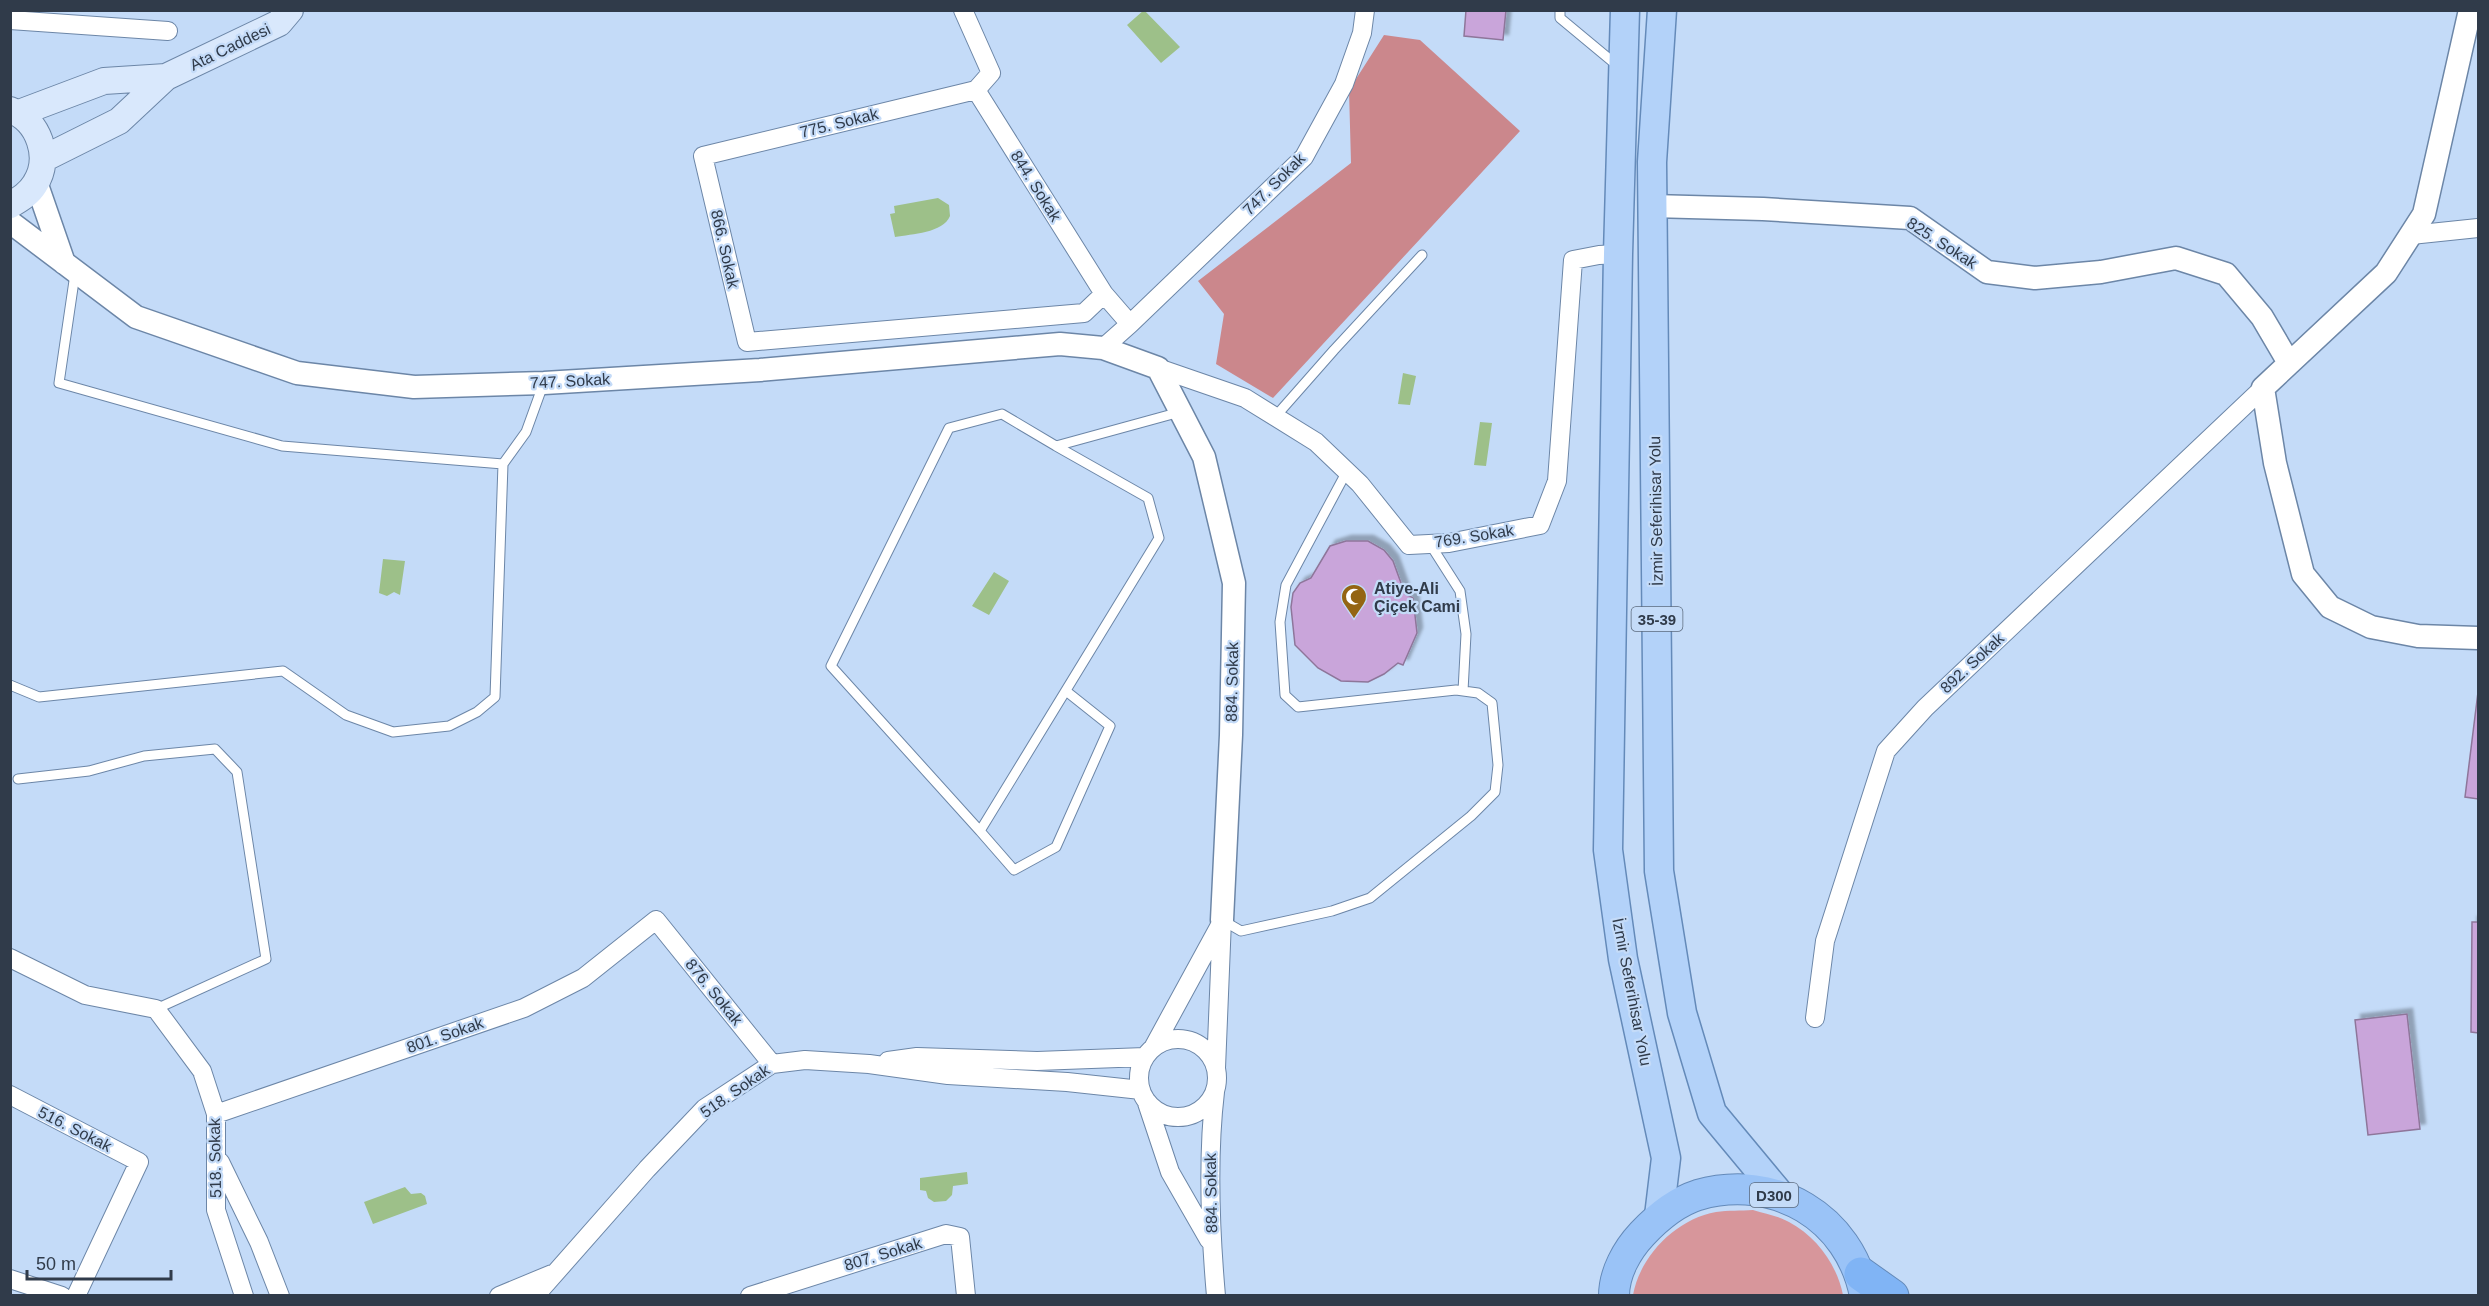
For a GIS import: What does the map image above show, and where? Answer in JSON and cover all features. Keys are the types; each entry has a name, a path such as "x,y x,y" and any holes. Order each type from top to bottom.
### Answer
{"highway":[{"name":"D300","path":"1611,1291 1631,1246 1659,1216 1697,1196 1739,1188 1781,1196 1815,1213 1843,1240 1863,1285"},
{"path":"1863,1285 1892,1296"}],"main road":[{"name":"Ata Caddesi","path":"10,205 25,196 40,170 119,121 166,77 279,23 290,10"},
{"name":"İzmir Seferihisar Yolu","path":"1625,10 1618,254 1608,850 1623,959 1666,1158 1659,1216"},
{"name":"İzmir Seferihisar Yolu","path":"1662,10 1652,162 1659,871 1682,1012 1712,1113 1781,1196"},
{"name":"Ata Caddesi","path":"40,170 36,131 15,112 104,81 166,77"}],"street":[{"path":"963,10 990,73 976,90"},
{"name":"747. Sokak","path":"1130,324 1304,157 1344,84 1362,33 1365,10"},
{"path":"2470,10 2424,214 2386,273 2263,388 2275,463 2303,574 2330,607 2371,627 2418,636 2478,638"},
{"path":"10,20 168,31"},
{"name":"775. Sokak","path":"703,156 976,90"},
{"name":"844. Sokak","path":"976,90 1104,294 1130,324"},
{"name":"866. Sokak","path":"703,156 747,342 1084,313 1104,294"},
{"path":"40,170 70,267"},
{"name":"825. Sokak","path":"1652,206 1763,209 1910,218 1987,272 2035,278 2101,272 2176,258 2226,274 2262,317 2289,363"},
{"name":"747. Sokak","path":"10,222 136,317 297,373 414,387 544,383 760,370 1060,344 1103,348"},
{"path":"2411,235 2478,228"},
{"name":"769. Sokak","path":"1347,471 1409,544 1449,543 1540,525 1557,481 1573,260 1618,254"},
{"path":"1130,324 1103,348 1245,398 1317,442 1347,471"},
{"name":"884. Sokak","path":"1158,368 1204,457 1234,583 1231,735 1216,1069"},
{"name":"892. Sokak","path":"1815,1018 1825,941 1886,751 1925,708 2263,388"},
{"name":"876. Sokak","path":"656,920 772,1064"},
{"name":"801. Sokak","path":"216,1114 524,1008 583,978 656,920"},
{"path":"1211,1244 1170,1172 1139,1079 1149,1052 1222,920"},
{"path":"10,958 85,995 156,1009"},
{"name":"518. Sokak","path":"156,1009 202,1071 216,1114 218,1157 216,1210 244,1296"},
{"path":"1144,1095 1155,1109 1166,1115 1178,1117 1190,1115 1201,1109 1215,1090 1216,1069 1202,1047 1190,1041 1177,1039 1164,1041 1149,1052"},
{"name":"518. Sokak","path":"868,1064 917,1057 1037,1061 1149,1052"},
{"name":"518. Sokak","path":"535,1296 705,1108 772,1064 805,1060 868,1064 948,1075 1067,1082 1144,1095"},
{"name":"884. Sokak","path":"1215,1090 1210,1134 1211,1244 1216,1296"},
{"name":"516. Sokak","path":"10,1095 139,1162 76,1296"},
{"path":"218,1157 260,1242 280,1296"},
{"name":"807. Sokak","path":"750,1296 946,1234 960,1238 966,1296"},
{"path":"499,1296 554,1273"},
{"path":"10,1279 62,1296"}],"lane":[{"path":"1560,10 1560,18 1624,71"},
{"path":"1275,417 1422,255"},
{"path":"70,267 60,383 282,446 503,464"},
{"path":"10,686 39,697 283,671 346,715 393,732 449,726 477,711 495,697 503,464 526,432 544,383"},
{"path":"1056,446 1180,412"},
{"path":"980,831 1159,538 1148,498 1002,414 949,428 831,666 1014,870 1056,847 1110,726 1066,691"},
{"path":"1222,920 1241,931 1332,911 1370,898 1471,816 1495,792 1498,765 1492,703 1479,693 1464,691 1298,707 1285,695 1280,622 1286,585 1347,471"},
{"path":"1430,544 1460,591 1466,634 1464,691"},
{"path":"18,779 89,771 144,756 215,749 237,772 266,959 156,1009"}],"shaded area":[{"path":"1144,10 1180,47 1161,63 1127,25"},
{"path":"1384,35 1420,40 1520,131 1273,398 1216,364 1224,314 1198,281 1351,163 1349,90"},
{"path":"938,198 949,205 950,216 946,222 926,232 895,237 890,214 895,213 894,206"},
{"path":"1403,373 1416,376 1410,405 1398,404"},
{"path":"1480,422 1492,423 1486,466 1474,465"},
{"path":"383,559 405,561 400,595 394,592 387,596 379,593"},
{"path":"994,572 1009,581 989,615 972,606"},
{"path":"967,1172 968,1184 953,1186 952,1195 946,1201 934,1202 928,1198 926,1191 920,1190 920,1178"},
{"path":"405,1187 411,1194 421,1193 425,1196 427,1204 373,1224 364,1202"},
{"path":"1753,1210 1785,1220 1799,1228 1817,1244 1831,1263 1843,1295 1633,1295 1643,1267 1652,1253 1674,1231 1687,1222 1716,1212"}],"building":[{"path":"1466,10 1506,10 1503,40 1464,36"},
{"name":"Atiye-Ali Çiçek Cami","path":"1346,541 1368,541 1384,550 1393,561 1405,594 1413,598 1417,633 1403,665 1398,663 1384,674 1368,682 1341,681 1318,668 1295,645 1291,607 1293,593 1300,583 1311,578 1330,546"},
{"path":"2478,692 2478,799 2465,797"},
{"path":"2472,922 2478,922 2478,1033 2471,1032"},
{"path":"2407,1014 2420,1129 2368,1135 2355,1020"}],"place":[{"name":"Atiye-Ali Çiçek Cami","path":"1354,620"}]}
